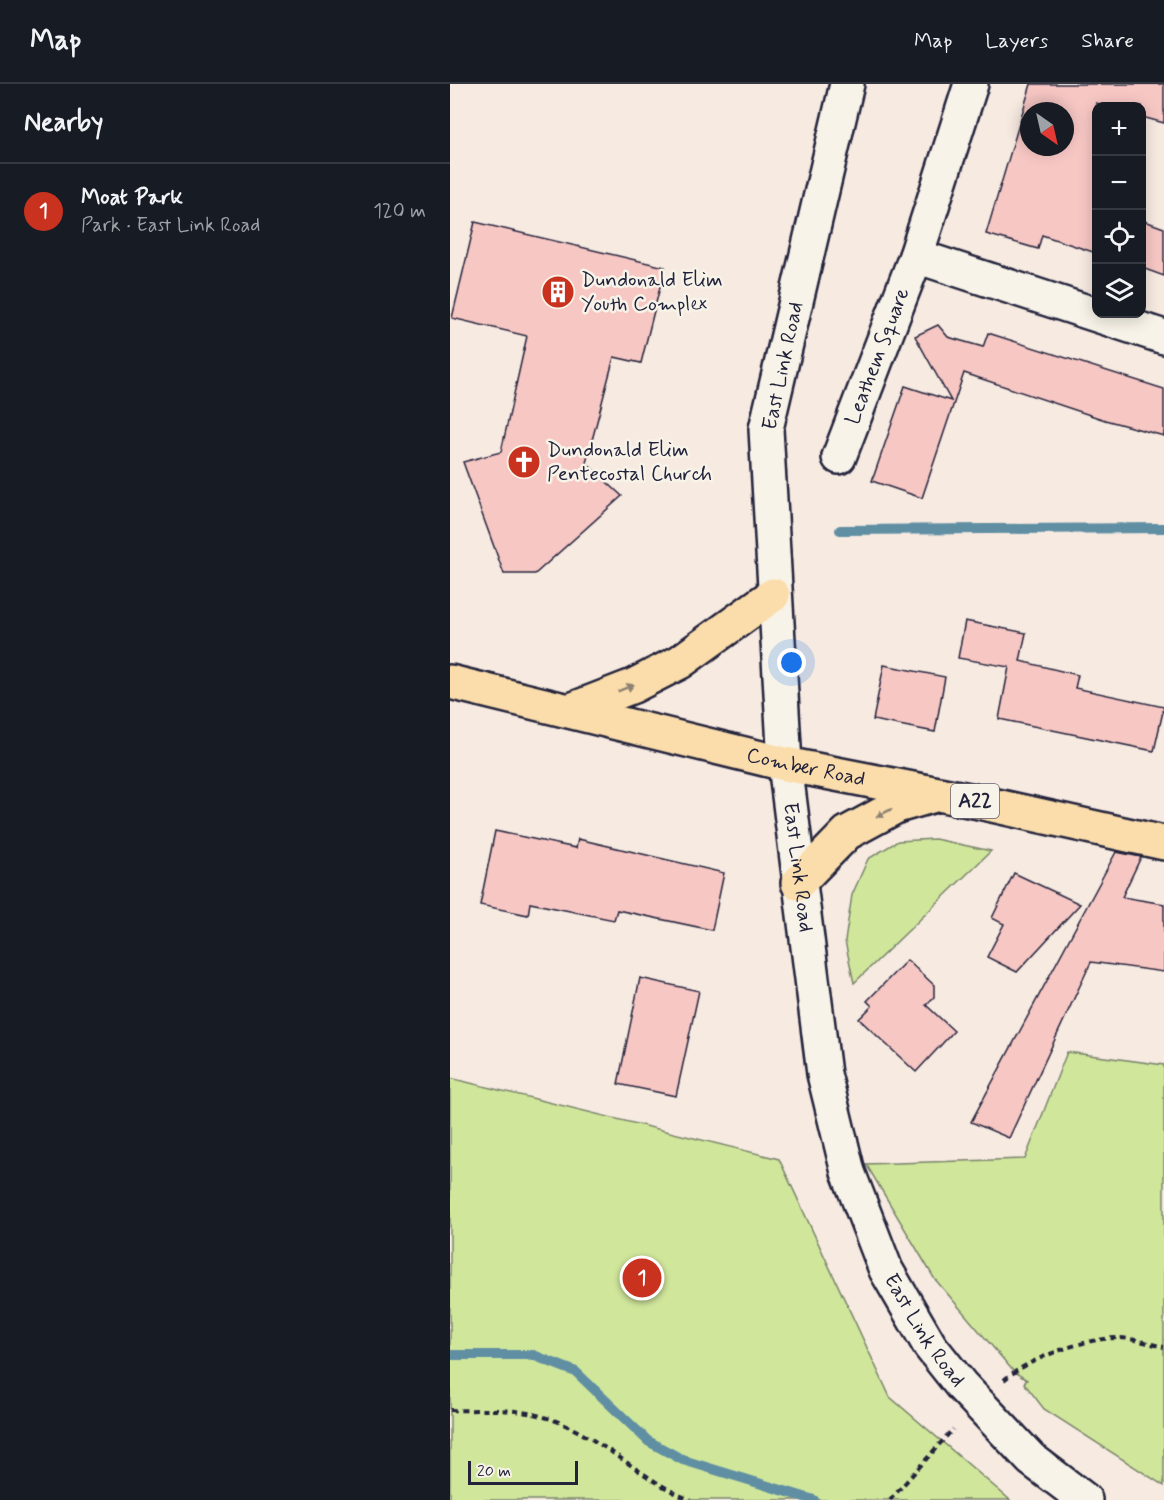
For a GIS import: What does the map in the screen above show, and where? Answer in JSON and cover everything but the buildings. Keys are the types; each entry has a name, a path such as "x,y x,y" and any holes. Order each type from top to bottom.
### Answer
{"highway":[{"path":"571,710 633,686 680,662 773,595"},
{"name":"Comber Road","path":"450,682 785,764 940,794 1164,843"},
{"name":"A22","path":"798,883 847,833 897,806 940,794"}],"street":[{"name":"East Link Road","path":"847,84 766,429 773,595 785,764 798,883 824,1074 848,1172 886,1270 930,1346 978,1405 1031,1459 1085,1500"},
{"name":"Leathem Square","path":"839,457 916,256 971,84"},
{"path":"916,256 1164,337"}],"path":[{"path":"890,1500 952,1430 1014,1372 1070,1346 1118,1338 1164,1347"},
{"path":"450,1410 529,1413 570,1428 580,1432 666,1490 690,1500"}],"green space":[{"path":"935,839 991,851 854,983 845,941 852,895 868,859 898,841"},
{"path":"1067,1052 1164,1065 1164,1486 1044,1409 1024,1383 1027,1380 1014,1372 934,1278 866,1164 1025,1159"},
{"path":"450,1078 779,1159 890,1397 1010,1500 450,1500"}],"waterway":[{"path":"840,530 1164,528"},
{"path":"450,1355 533,1355 576,1372 648,1441 683,1460 814,1500"}],"place":[{"name":"Dundonald Elim Youth Complex","path":"558,292"},
{"name":"Dundonald Elim Pentecostal Church","path":"524,462"},
{"name":"Moat Park","path":"642,1278"}]}
